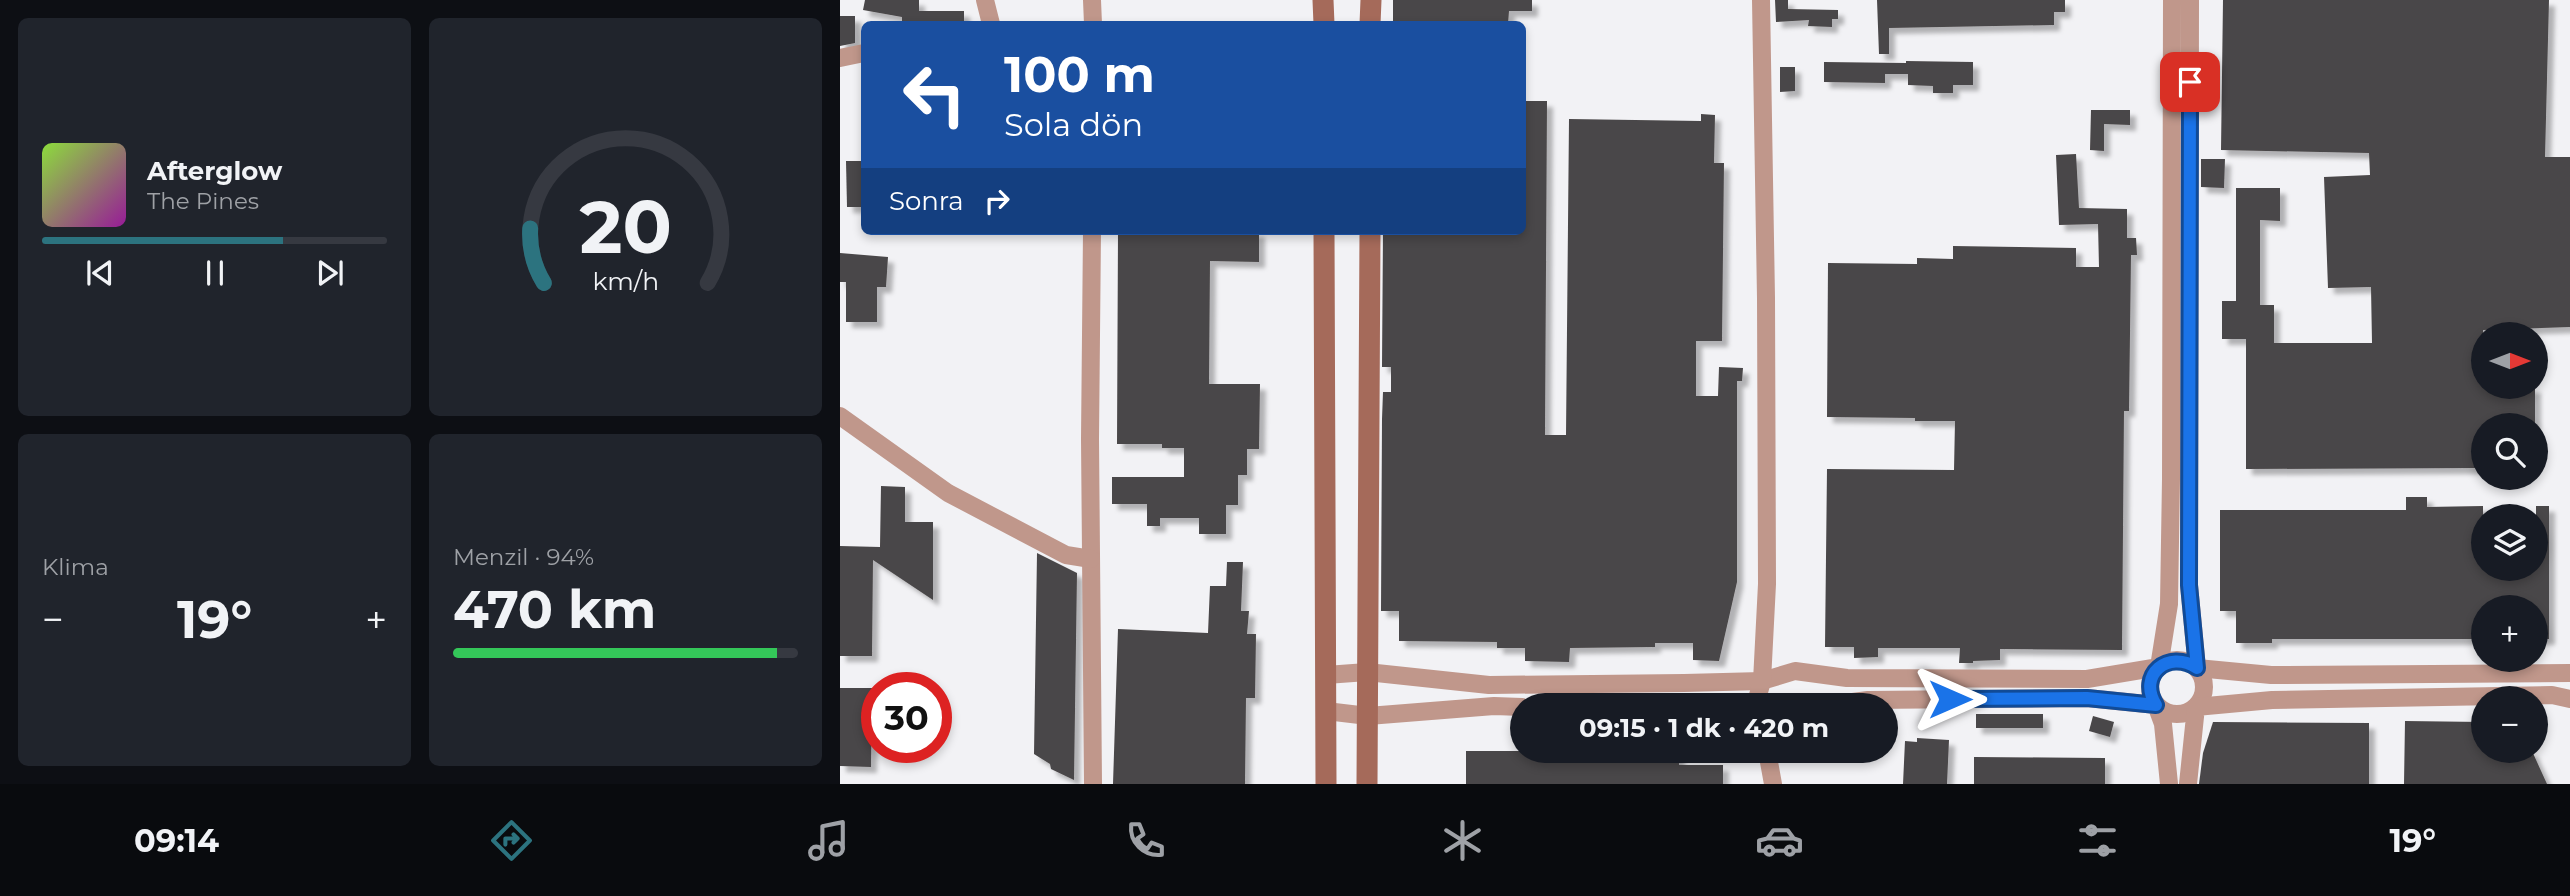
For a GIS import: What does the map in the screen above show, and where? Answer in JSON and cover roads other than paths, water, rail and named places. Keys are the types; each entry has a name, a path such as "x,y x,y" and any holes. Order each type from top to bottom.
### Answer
{"street":[{"path":"985,0 990,21"},
{"path":"1092,0 1093,21"},
{"path":"1323,0 1324,21"},
{"path":"1370,21 1371,0"},
{"path":"1759,693 1762,681 1767,556 1761,0"},
{"path":"2181,3 2180,357 2189,585 2197,668 2204,686 2204,695 2196,707 2188,784"},
{"path":"840,58 861,54"},
{"path":"1092,235 1093,784"},
{"path":"1324,235 1326,784"},
{"path":"1367,784 1370,235"},
{"path":"2169,784 2163,724 2150,690 2159,667 2169,604 2180,357"},
{"path":"840,416 948,493 1066,555 1091,559"},
{"path":"1326,675 1367,672 1489,685 1762,681 1795,671 1847,678 2087,679 2159,667 2174,660 2197,668 2271,675 2570,673"},
{"path":"1898,700 2087,698 2156,705 2171,714 2181,715 2196,707 2286,699 2552,695 2570,699"},
{"path":"1326,711 1368,716 1510,707"},
{"path":"1769,763 1773,784"}]}
